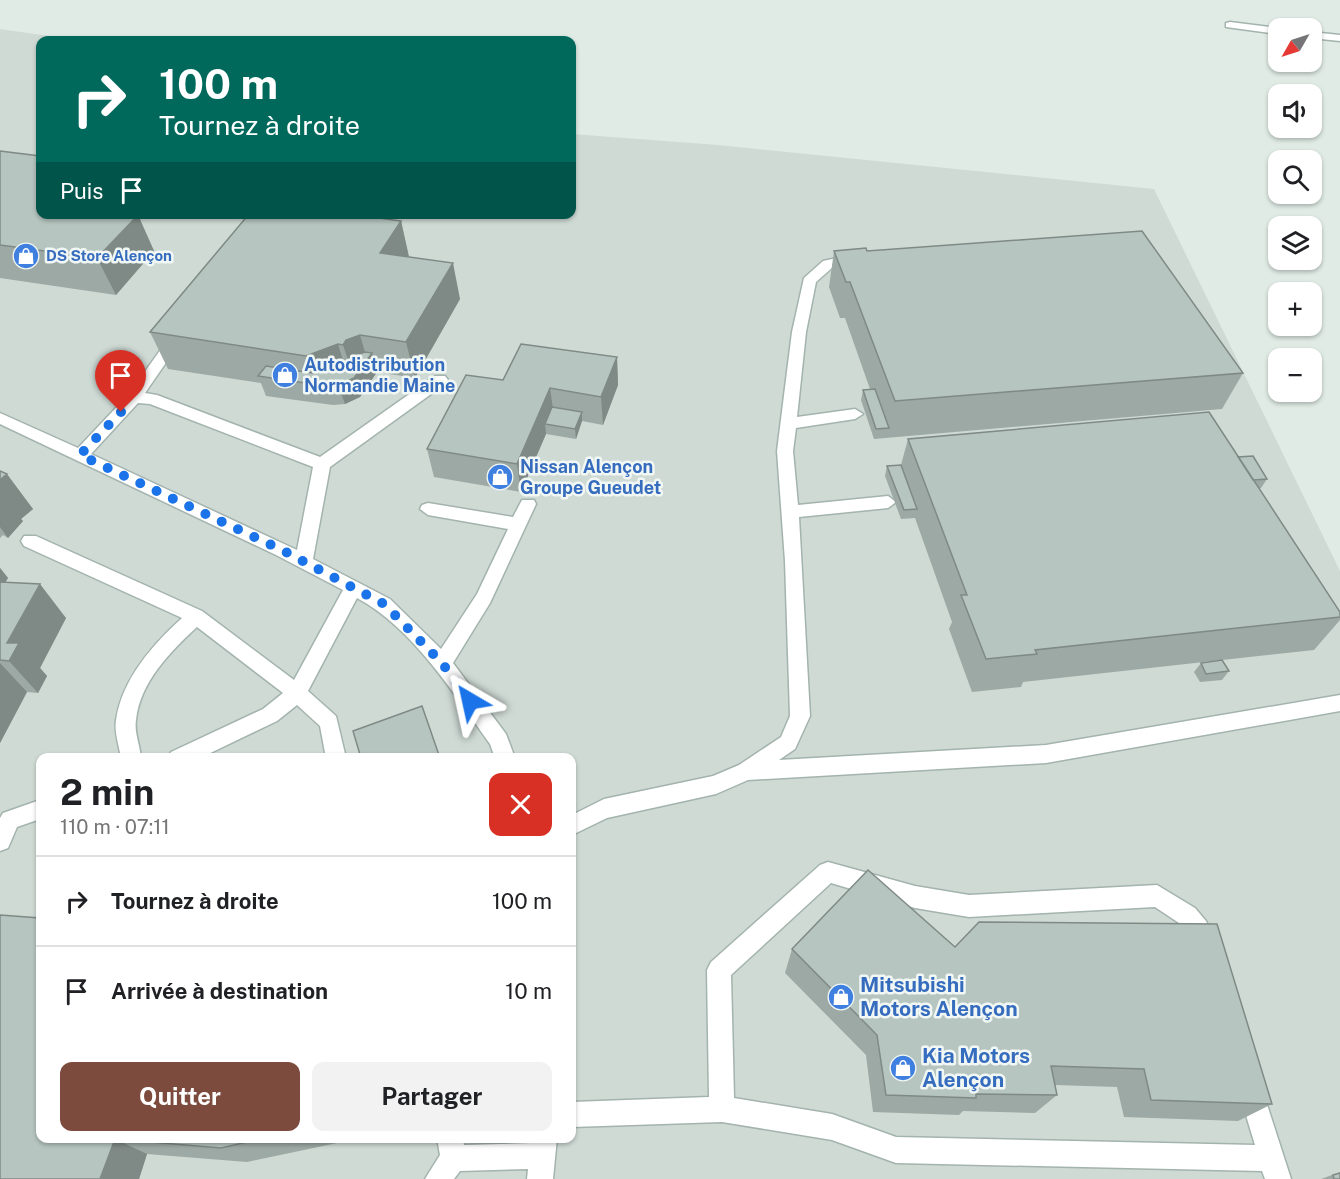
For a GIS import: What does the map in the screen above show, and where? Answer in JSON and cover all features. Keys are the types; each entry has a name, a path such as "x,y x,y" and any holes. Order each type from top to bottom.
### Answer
{"street":[{"path":"1230,25 1268,30"},
{"path":"1322,36 1340,38"},
{"path":"576,823 604,809 716,785 746,771 788,743 800,716 785,451 799,332 809,281 828,264 877,255"},
{"path":"80,455 134,398 188,321"},
{"path":"304,562 322,464 440,380"},
{"path":"134,398 152,399 322,464"},
{"path":"788,424 855,414"},
{"path":"0,418 304,562 384,604 442,663 499,740 503,753"},
{"path":"790,512 888,502"},
{"path":"442,663 484,598 528,504"},
{"path":"428,509 518,524"},
{"path":"30,541 196,616 297,693 329,722 335,753"},
{"path":"189,753 270,715 297,693 353,588"},
{"path":"130,753 126,721 142,674 170,640 196,616"},
{"path":"746,771 1046,754 1340,703"},
{"path":"0,841 10,820 36,811"},
{"path":"722,1109 719,970 828,872 915,897 969,906 1157,896 1181,909 1201,930 1212,964"},
{"path":"576,1114 722,1109 832,1128 896,1150 1274,1169 1243,1067"},
{"path":"438,1179 452,1148 543,1158"}],"shaded area":[{"path":"0,29 49,36 36,36 36,219 576,219 576,134 718,145 1154,189 1340,571 1340,1179 0,1179"}],"building":[{"path":"0,151 36,156 36,219 134,219 97,258 0,245"},
{"path":"245,219 386,219 401,221 380,253 453,263 406,342 360,335 346,340 343,345 338,344 306,356 150,332"},
{"path":"1142,231 1243,373 895,401 850,282 846,282 834,251 866,248 867,251"},
{"path":"521,344 617,357 601,397 550,388 517,464 427,449 466,375 503,380"},
{"path":"365,352 372,353 354,378 338,385 326,386 258,376 266,366 312,373 343,361 349,362 351,357"},
{"path":"875,389 889,428 876,429 863,390"},
{"path":"552,407 582,412 575,429 545,424"},
{"path":"1209,412 1340,612 1340,617 1035,650 1037,654 986,659 961,595 967,595 908,439"},
{"path":"1253,456 1267,479 1253,480 1238,457"},
{"path":"901,465 917,509 904,510 887,466"},
{"path":"0,471 7,474 0,480"},
{"path":"0,582 40,584 7,643 19,643 9,661 0,660"},
{"path":"1222,660 1229,671 1206,674 1201,663"},
{"path":"422,706 438,753 360,753 353,731"},
{"path":"868,870 955,947 979,922 1217,924 1272,1104 1151,1100 1144,1069 1051,1066 1057,1095 976,1094 976,1098 886,1095 877,1035 792,949"},
{"path":"0,915 36,918 36,1143 114,1143 100,1179 0,1179"},
{"path":"162,1143 243,1143 221,1148"},
{"path":"1340,1173 1340,1179 1334,1179 1333,1175"}],"place":[{"name":"DS Store Alençon","path":"26,256"},
{"name":"Autodistribution Normandie Maine","path":"285,375"},
{"name":"Nissan Alençon Groupe Gueudet","path":"500,477"},
{"name":"Mitsubishi Motors Alençon","path":"841,997"},
{"name":"Kia Motors Alençon","path":"903,1068"}],"route":[{"path":"121,412 80,455 282,550 384,604 442,663 470,701"}]}
